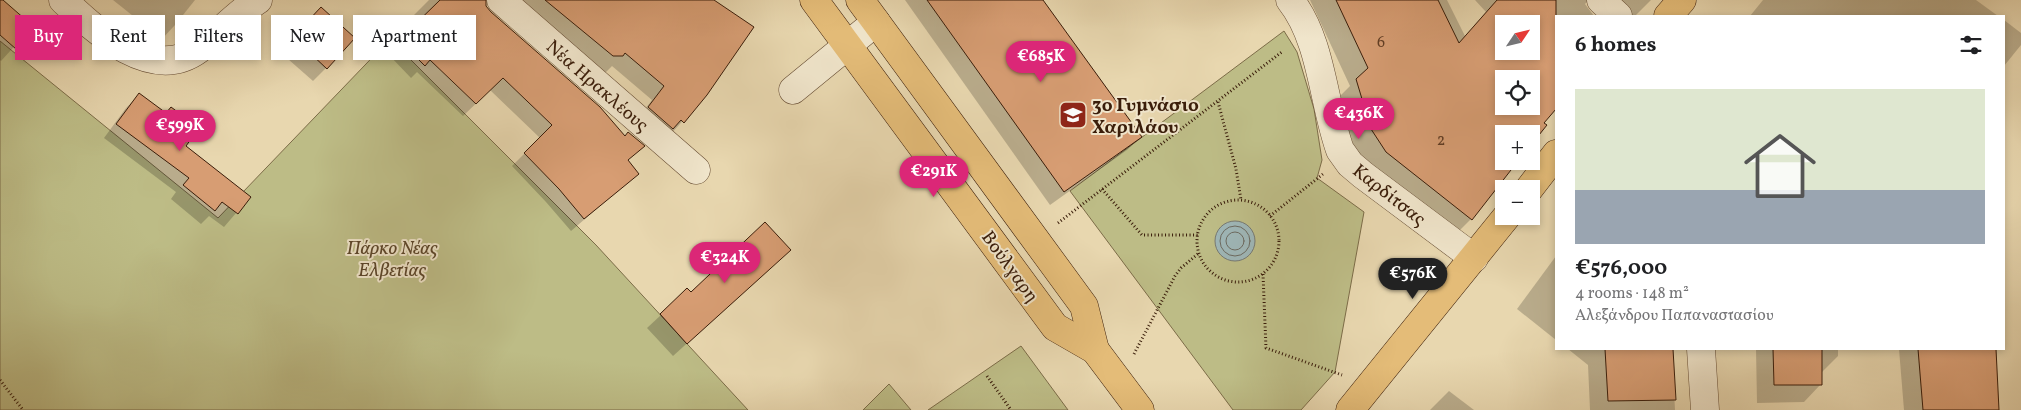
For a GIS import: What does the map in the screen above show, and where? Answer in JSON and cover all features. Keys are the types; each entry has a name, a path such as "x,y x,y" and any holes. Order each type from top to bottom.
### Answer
{"main road":[{"name":"Βούλγαρη","path":"814,0 1055,327 1094,350 1140,410"},
{"name":"Βούλγαρη","path":"860,0 1084,306 1094,350"},
{"path":"1536,180 1555,155"},
{"path":"1350,410 1500,225"}],"street":[{"path":"68,5 94,27 124,48 149,59 168,62 186,57 199,49 232,19 258,0"},
{"name":"Νέα Ηρακλέους","path":"501,0 696,170"},
{"name":"Καρδίτσας","path":"1290,0 1297,8 1308,32 1340,150 1350,164 1363,175 1474,258"},
{"path":"1601,0 1617,15"},
{"path":"793,90 876,22"},
{"path":"1701,350 1705,410"}],"path":[{"path":"1035,240 1308,32"},
{"path":"1218,102 1236,169 1241,200"},
{"path":"1270,216 1345,157"},
{"path":"1102,189 1142,235 1198,235"},
{"path":"1241,200 1254,203 1275,222 1279,234 1279,247 1275,260 1263,274 1244,282 1231,282 1218,277 1208,268 1197,243 1198,229 1205,217 1215,207 1227,201 1241,200"},
{"path":"1119,383 1175,276 1181,268 1200,253"},
{"path":"1263,274 1266,348 1371,385"},
{"path":"987,376 1011,410"},
{"path":"0,380 23,410"}],"green space":[{"path":"1284,31 1297,52 1314,109 1322,160 1317,178 1364,212 1335,372 1301,410 1233,410 1070,191"},
{"name":"Πάρκο Νέας Ελβετίας","path":"0,41 15,53 15,60 23,60 218,218 370,60 411,60 596,245 748,410 0,410"},
{"path":"1021,346 1068,410 928,410"},
{"path":"889,384 911,410 863,410"}],"water":[{"path":"1239,221 1246,224 1252,230 1255,241 1254,249 1246,258 1239,261 1231,261 1224,258 1216,249 1215,237 1218,230 1227,222"}],"building":[{"path":"0,0 3,0 20,15 15,15 15,48 0,35"},
{"path":"440,0 486,0 486,6 491,12 600,107 625,136 628,132 645,146 628,160 639,174 584,219 559,189 524,153 552,125 503,78 476,104 430,60 476,60 476,15 425,15"},
{"path":"545,0 714,0 754,27 707,95 684,123 681,120 673,129 648,107 664,86 625,53 623,56 613,56"},
{"path":"927,0 1043,0 1142,137 1064,192"},
{"path":"1336,0 1438,0 1459,43 1497,0 1556,0 1555,110 1544,123 1547,125 1540,134 1540,125 1495,125 1495,170 1511,170 1503,180 1495,180 1495,190 1472,220 1386,152 1371,129 1356,79 1368,68"},
{"path":"321,7 330,15 314,15"},
{"path":"343,27 353,36 353,40 343,51"},
{"path":"317,60 335,60 327,69"},
{"path":"419,60 430,60 425,66"},
{"path":"139,93 166,113 171,107 199,128 186,146 251,197 238,214 222,202 215,211 183,185 189,178 116,124"},
{"path":"765,222 791,250 687,344 660,314 687,288 691,292"},
{"path":"1605,350 1673,350 1676,400 1608,401"},
{"path":"1773,350 1822,350 1822,385 1774,385"},
{"path":"1918,350 1996,350 1999,410 1923,410"}],"place":[{"name":"3ο Γυμνάσιο Χαριλάου","path":"1073,115"}]}
